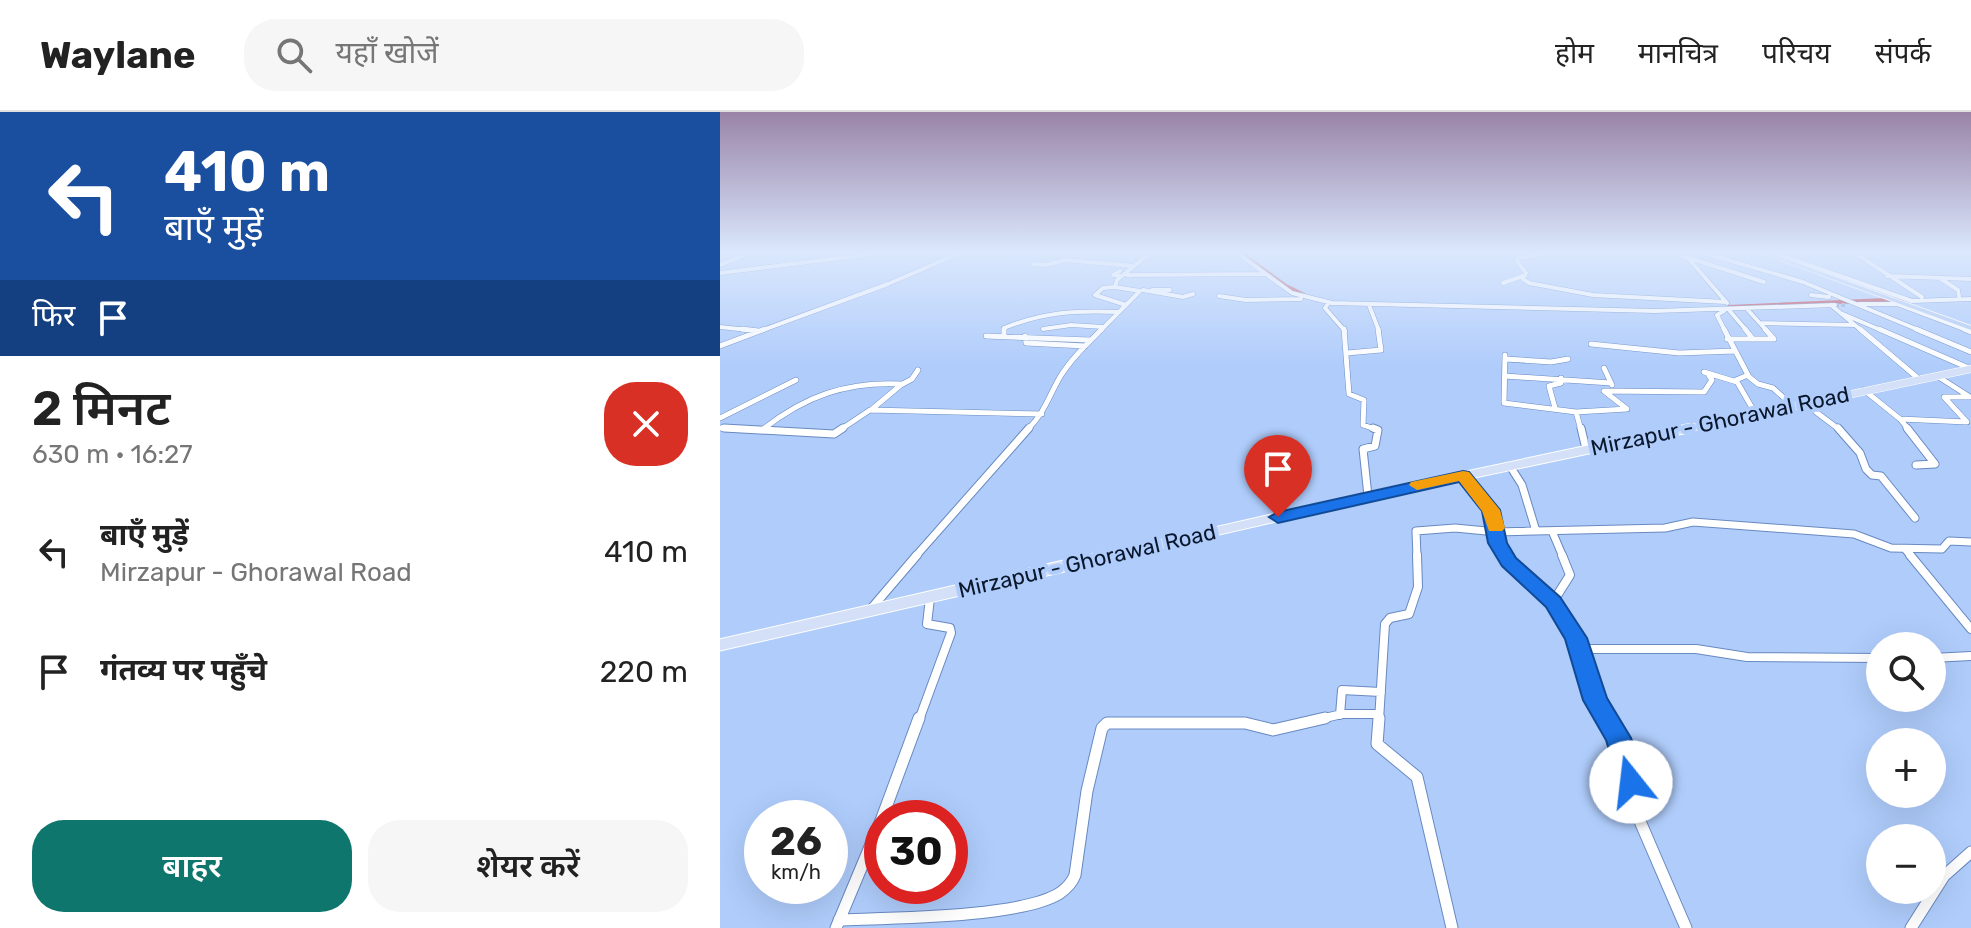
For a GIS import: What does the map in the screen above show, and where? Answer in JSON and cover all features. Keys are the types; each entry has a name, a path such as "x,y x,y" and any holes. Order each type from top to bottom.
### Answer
{"highway":[{"path":"1869,291 1971,328"},
{"path":"1874,291 1971,328"}],"main road":[{"name":"Mirzapur - Ghorawal Road","path":"720,645 1368,496 1971,369"}],"street":[{"path":"720,346 865,291"},
{"path":"1099,291 1095,295 1126,305"},
{"path":"868,611 1008,449 1044,413 1060,377 1088,343 1141,291"},
{"path":"1148,291 1183,297 1193,294"},
{"path":"1289,291 1311,299 1369,305 1699,310 1729,307"},
{"path":"1572,291 1747,309 1833,305 1919,379"},
{"path":"1715,291 1753,339"},
{"path":"1821,291 1971,352"},
{"path":"1884,291 1912,301 1971,297"},
{"path":"1912,291 1922,297"},
{"path":"1958,291 1959,296"},
{"path":"1811,295 1848,302 1897,304 1971,328"},
{"path":"1219,296 1246,300 1311,299"},
{"path":"1904,298 1971,297"},
{"path":"1329,302 1325,308 1345,331 1349,394 1364,400 1363,426 1378,430 1375,446 1365,447 1363,451 1368,496"},
{"path":"1347,353 1381,350 1383,336 1369,316 1369,305"},
{"path":"1729,307 1717,315 1748,376 1758,384 1773,388 1793,406"},
{"path":"1727,339 1775,338 1747,309"},
{"path":"1004,335 1002,329 1005,327 1029,318 1057,316 1067,310 1119,312"},
{"path":"1695,316 1700,314 1699,310"},
{"path":"1843,314 1971,369"},
{"path":"1760,323 1855,325"},
{"path":"1043,329 1071,325 1104,327"},
{"path":"720,327 762,332"},
{"path":"986,336 1025,336 1026,343 1088,343"},
{"path":"1591,344 1679,353 1735,351"},
{"path":"1568,359 1551,362 1505,357 1505,403 1576,412 1626,409 1604,391 1701,393 1712,380 1706,374 1737,382 1748,376"},
{"path":"1604,368 1615,391"},
{"path":"720,428 834,434 911,380 918,370"},
{"path":"1505,376 1611,383"},
{"path":"1937,376 1970,397 1944,397 1969,424"},
{"path":"1555,408 1549,386 1561,383 1561,378"},
{"path":"720,418 796,380"},
{"path":"1737,382 1755,413"},
{"path":"762,430 816,393 854,383 902,384 899,386"},
{"path":"1864,390 1900,419 1935,464 1916,465"},
{"path":"1804,403 1834,424 1860,453 1866,469 1872,475 1881,476 1915,518"},
{"path":"870,410 920,409 1025,416 1044,413"},
{"path":"1576,412 1580,418 1580,439 1586,449"},
{"path":"1900,419 1969,424"},
{"path":"1510,466 1522,485 1536,531"},
{"path":"1463,476 1491,510 1499,547 1509,562 1553,602 1581,649 1596,700 1621,746 1633,805 1686,928"},
{"path":"1452,928 1417,777 1408,764 1378,748 1385,624 1390,618 1409,614 1416,599 1416,531 1455,528 1497,532 1674,528 1693,522 1854,534 1869,536 1884,546 1905,549 1942,549 1949,541 1971,542"},
{"path":"1552,531 1570,575 1553,602"},
{"path":"1905,549 1971,629"},
{"path":"889,800 951,633 950,628 927,624 930,598"},
{"path":"1581,649 1696,649 1747,657 1866,658"},
{"path":"1946,657 1971,656"},
{"path":"1340,715 1342,690 1381,692"},
{"path":"864,860 837,924 1007,909 1039,903 1064,893 1075,872 1085,797 1102,728 1107,723 1245,723 1273,730 1340,715 1379,714"},
{"path":"1911,928 1944,876 1971,852"}],"waterway":[{"path":"1296,291 1306,296"},
{"path":"1729,307 1909,299"}],"tunnel":[{"path":"1835,305 1845,305"}],"slow traffic":[{"path":"1417,485 1463,476 1491,510 1496,528"}],"route":[{"path":"1278,517 1463,476 1491,510 1499,547 1509,562 1553,602 1576,638 1596,700 1618,738 1631,782"}]}
